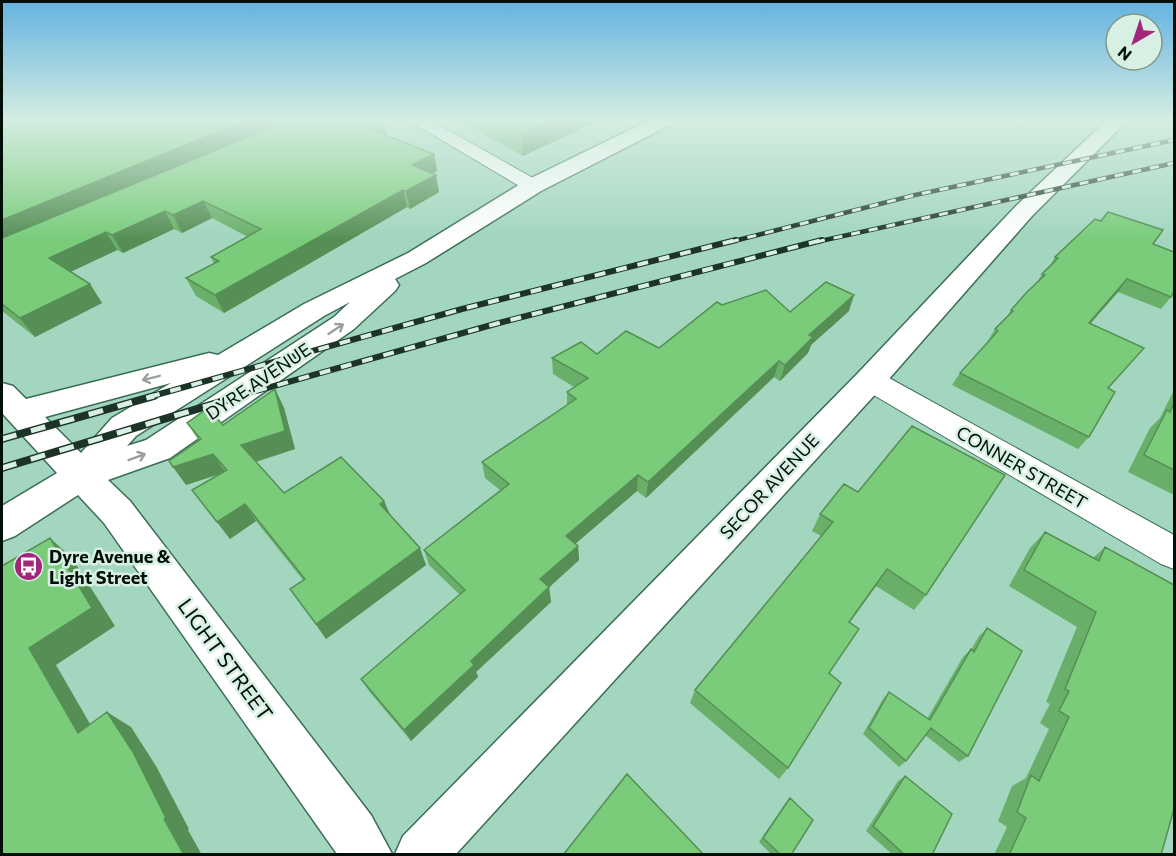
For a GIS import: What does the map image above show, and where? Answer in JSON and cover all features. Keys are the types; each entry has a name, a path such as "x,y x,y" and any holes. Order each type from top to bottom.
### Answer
{"street":[{"path":"487,160 533,186"},
{"name":"DYRE AVENUE","path":"82,475 124,427 314,310 417,258 533,186 585,160"},
{"name":"SECOR AVENUE","path":"421,855 870,380 1024,211 1077,160"},
{"name":"DYRE AVENUE","path":"2,525 82,475 158,449 344,323 417,258"},
{"path":"11,403 248,351"},
{"name":"CONNER STREET","path":"870,380 1174,553"},
{"name":"LIGHT STREET","path":"11,403 117,512 353,833 366,855"}],"building":[{"path":"2,160 149,160 2,220"},
{"path":"192,160 422,160 412,165 436,175 406,191 403,190 215,295 186,278 219,261 211,257 261,229 203,201 173,215 165,211 112,235 106,232 49,258 90,284 20,318 2,304 2,238"},
{"path":"1108,212 1163,230 1153,244 1174,252 1174,291 1171,297 1127,279 1089,323 1144,348 1108,388 1115,392 1089,437 960,373 998,331 995,329 1013,311 1011,310 1045,275 1042,274 1058,258 1055,257 1095,219 1101,221"},
{"path":"826,282 854,295 809,335 813,337 785,365 779,361 648,482 638,475 566,536 578,546 540,579 549,587 471,661 474,665 404,730 361,679 465,590 424,550 509,484 482,462 576,399 567,392 588,378 552,358 581,342 597,354 626,331 659,348 717,302 722,305 766,290 790,312"},
{"path":"275,389 285,431 241,445 284,493 341,457 384,501 380,504 420,548 316,624 290,589 305,579 245,504 217,522 192,490 227,470 213,454 173,467 169,461 201,439 187,423 208,408 223,425"},
{"path":"1174,403 1174,470 1144,455 1167,410 1170,412"},
{"path":"912,426 1005,475 926,595 887,569 849,622 859,629 829,673 841,683 788,768 695,690 833,522 820,514 844,484 858,492"},
{"path":"1045,532 1099,561 1105,547 1174,585 1174,809 1161,855 1009,855 1026,818 1017,812 1031,775 1039,781 1069,717 1059,711 1069,691 1065,689 1096,612 1024,570"},
{"path":"50,538 92,608 29,648 78,733 107,712 133,752 166,818 164,819 184,855 2,855 2,566"},
{"path":"987,628 1022,651 968,756 931,728 906,761 869,728 889,692 930,720 971,649 974,652"},
{"path":"627,774 704,855 563,855"},
{"path":"905,776 952,814 932,855 905,855 873,826"},
{"path":"790,798 813,820 791,855 781,855 763,838"}],"railway":[{"path":"730,242 915,195 1080,160"},
{"path":"816,242 1174,163"},
{"path":"149,397 462,309 736,240"},
{"path":"235,397 495,324 822,240"},
{"path":"2,439 154,396"},
{"path":"2,468 240,396"}],"place":[{"name":"Dyre Avenue & Light Street","path":"28,566"}]}
